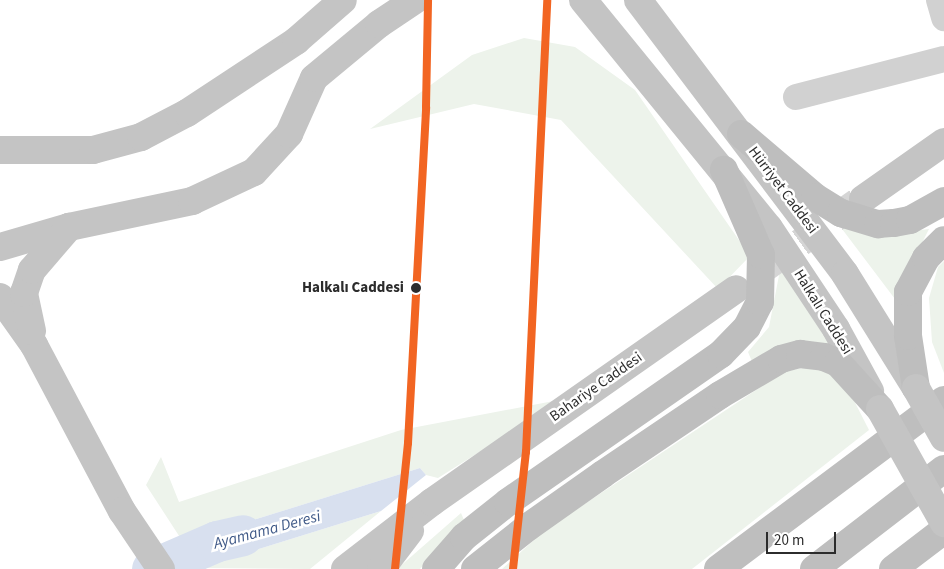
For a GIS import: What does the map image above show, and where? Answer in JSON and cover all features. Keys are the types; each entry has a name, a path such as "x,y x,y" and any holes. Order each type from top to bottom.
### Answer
{"highway":[{"path":"741,134 814,197 841,213 878,224 894,223 910,220 944,201"},
{"path":"436,569 464,537 508,502 721,354 748,327 760,302 761,255 724,170"},
{"path":"916,388 908,336 908,292 926,258 944,240"},
{"path":"476,569 528,527 596,480 720,395 781,359 800,354 824,357 838,362 880,409"},
{"path":"718,569 944,400"},
{"path":"814,569 944,469"},
{"path":"893,569 944,530"}],"main road":[{"path":"0,150 93,150 141,137 187,113 296,41 343,0"},
{"path":"0,247 69,227 192,201 254,172 289,134 314,78 379,24 415,0"},
{"name":"Halkalı Caddesi","path":"583,0 724,170 804,279 944,523"},
{"name":"Hürriyet Caddesi","path":"638,0 845,274 916,388 944,438"},
{"path":"863,198 944,142"},
{"path":"34,345 24,293 32,270 69,227"},
{"name":"Bahariye Caddesi","path":"345,569 432,502 736,289"},
{"path":"0,297 34,345 122,511 161,569"},
{"path":"381,569 432,502"}],"street":[{"path":"939,0 944,18"},
{"path":"796,97 944,59"}],"shaded area":[{"path":"524,38 575,47 635,90 750,256 718,289 561,120 474,104 370,129 472,55"},
{"path":"836,221 896,233 929,229 910,267 898,303"},
{"path":"944,261 944,373 932,342 929,298 938,267"},
{"path":"781,265 833,346 753,364 748,352 769,327"},
{"path":"813,366 842,377 869,430 692,569 502,569 544,531 783,372"},
{"path":"564,399 438,478 426,475 420,468 183,542 146,485 161,457 179,502 401,430"},
{"path":"381,511 310,569 198,568"},
{"path":"461,513 464,520 420,569 397,569"}],"water":[{"name":"Ayamama Deresi","path":"420,468 426,475 381,511 198,568 183,542"}],"waterway":[{"name":"Ayamama Deresi","path":"152,569 217,541 242,535"}],"tunnel":[{"path":"766,267 859,201"}],"transit line":[{"path":"395,569 408,443 426,107 428,0"},
{"path":"513,569 526,452 547,0"}],"place":[{"name":"Halkalı Caddesi","path":"416,288"}]}
